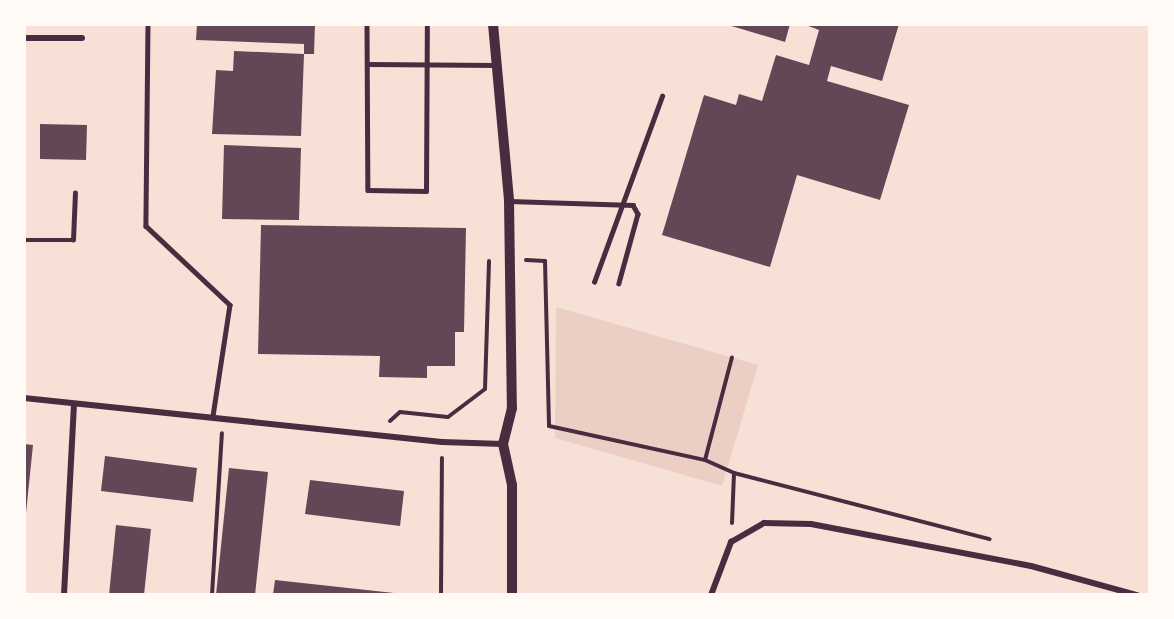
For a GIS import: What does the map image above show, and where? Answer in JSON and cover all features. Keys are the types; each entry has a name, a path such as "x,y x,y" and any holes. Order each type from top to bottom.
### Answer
{"street":[{"path":"493,24 509,201 512,408 503,444 512,485 512,595"},
{"path":"24,39 81,38"},
{"path":"24,399 213,416 442,442 503,444"},
{"path":"64,595 74,404"},
{"path":"711,595 731,542 764,523 811,524 1031,566 1137,595"}],"lane":[{"path":"148,24 146,226 230,305 213,416"},
{"path":"367,24 368,189 426,191 427,24"},
{"path":"368,64 498,65"},
{"path":"594,282 621,202 662,96"},
{"path":"24,240 73,240 75,193"},
{"path":"509,201 577,206 621,202 633,205 638,214 619,283"}],"path":[{"path":"375,434 400,412 448,417 484,389 489,260 545,261 549,426 705,460 734,473 1000,542"},
{"path":"705,460 732,357"},
{"path":"212,595 224,418"},
{"path":"441,595 442,442"},
{"path":"731,542 734,473"}],"shaded area":[{"path":"556,307 758,365 722,486 555,438"}],"building":[{"path":"197,24 315,24 314,54 304,54 304,44 196,40"},
{"path":"725,24 790,24 785,42"},
{"path":"803,24 899,24 882,81 831,66 827,81 909,105 880,200 797,175 770,267 662,235 704,95 736,105 739,94 762,101 776,55 809,65 819,30"},
{"path":"234,51 304,54 301,136 212,134 216,70 233,71"},
{"path":"40,124 87,125 86,160 40,159"},
{"path":"224,145 301,148 299,220 222,219"},
{"path":"261,225 466,228 464,332 455,332 455,366 427,366 427,378 379,377 380,356 258,354"},
{"path":"24,444 33,445 26,513 24,513"},
{"path":"105,456 197,468 193,502 101,491"},
{"path":"229,468 268,472 255,595 216,595"},
{"path":"310,480 404,491 400,526 305,514"},
{"path":"116,525 151,529 144,595 109,595"},
{"path":"275,580 394,593 394,595 273,595"}]}
